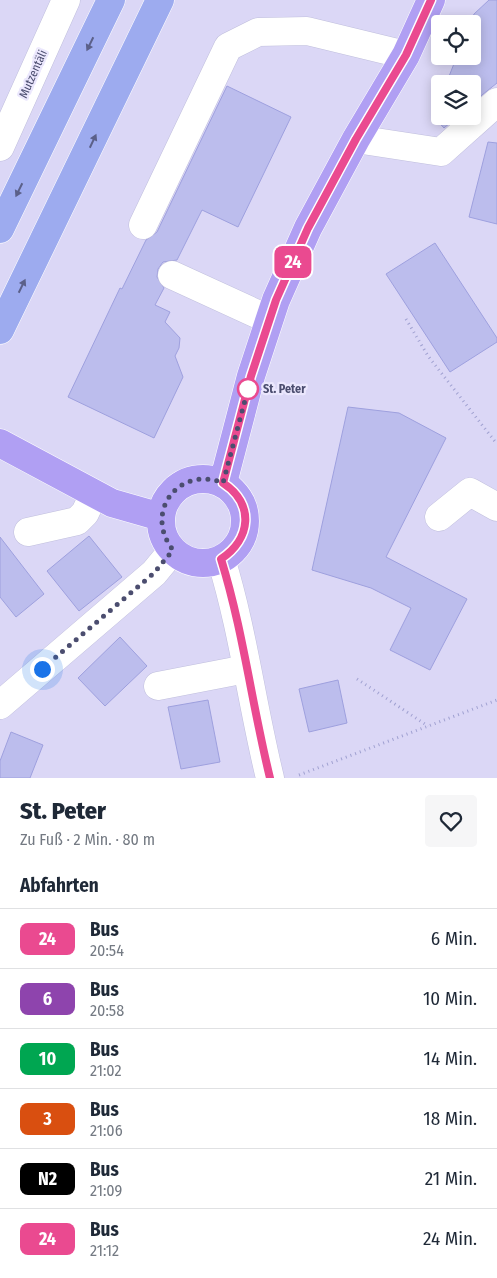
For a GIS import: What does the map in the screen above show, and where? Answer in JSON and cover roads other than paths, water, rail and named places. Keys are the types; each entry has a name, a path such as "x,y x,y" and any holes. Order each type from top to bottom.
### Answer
{"highway":[{"path":"0,229 111,0"},
{"path":"0,330 160,0"}],"main road":[{"path":"223,483 268,319 308,228 356,139 406,55 431,0"},
{"path":"0,443 112,502 161,517"},
{"path":"199,478 223,483 238,496 244,510 245,524 242,538 233,551 221,559 207,563 193,561 179,555 173,550 163,532 161,517 165,503 174,491 185,482 199,478"}],"street":[{"name":"Mutzentäli","path":"0,147 66,0"},
{"path":"144,225 228,47 258,32 307,31 406,55"},
{"path":"356,139 441,152 497,102"},
{"path":"172,275 268,319"},
{"path":"28,532 77,521 85,513 85,489"},
{"path":"439,517 470,492 497,507"},
{"path":"0,705 154,573 173,550"},
{"path":"221,559 270,778"},
{"path":"158,686 246,669"}],"place":[{"name":"St. Peter","path":"248,389"}]}
